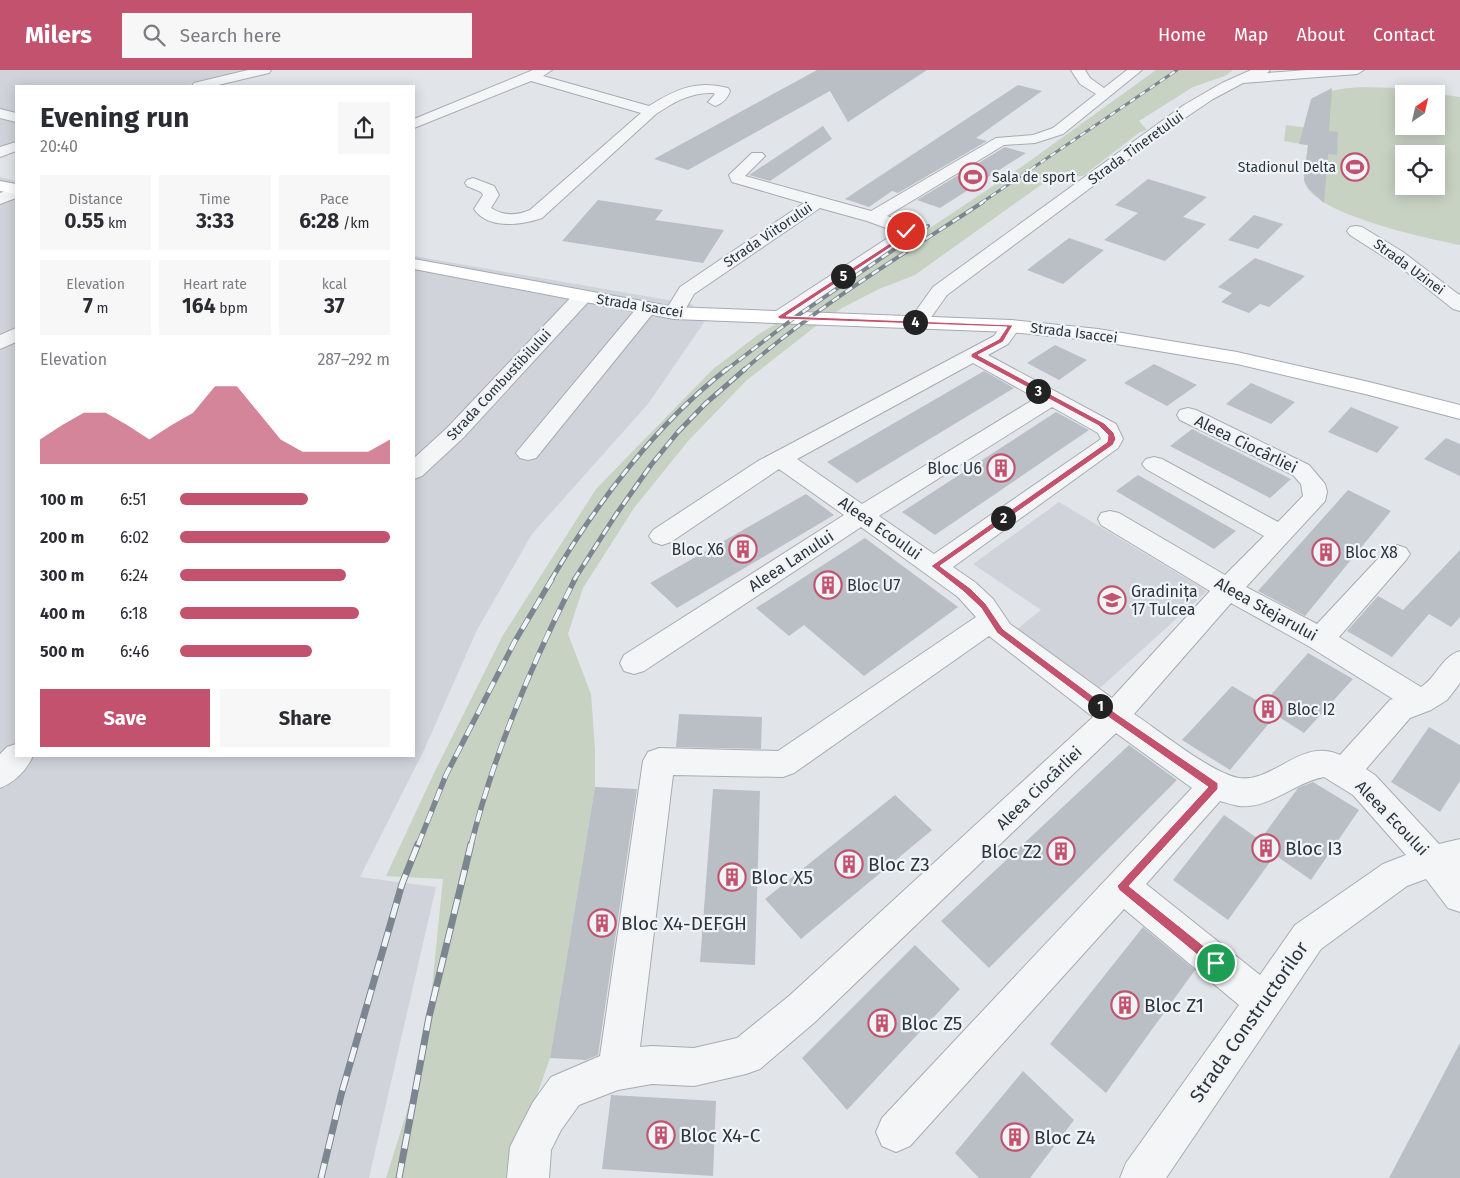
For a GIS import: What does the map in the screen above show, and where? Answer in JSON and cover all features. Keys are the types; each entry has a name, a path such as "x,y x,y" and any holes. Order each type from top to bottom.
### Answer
{"main road":[{"path":"0,186 15,190"},
{"name":"Strada Isaccei","path":"415,264 674,313 1011,326 1098,335 1237,358 1369,388 1460,412"}],"street":[{"path":"203,85 264,70"},
{"path":"415,124 545,70"},
{"path":"1078,70 1079,75 1084,80 1105,94"},
{"path":"873,217 1001,141 1035,139 1051,135 1135,70"},
{"path":"1241,77 1262,70"},
{"path":"1241,77 1357,70"},
{"path":"530,76 651,111"},
{"name":"Strada Tineretului","path":"918,322 940,291 1157,132 1227,84 1241,77"},
{"path":"472,183 488,189 491,195 482,208 490,216 524,220 536,214 651,111 665,101 701,87 723,90 722,95 715,102"},
{"path":"0,113 15,118"},
{"path":"0,152 15,146"},
{"path":"757,156 737,176 738,179 818,202"},
{"path":"0,199 15,191"},
{"name":"Strada Viitorului","path":"674,313 687,291 818,202 873,217 902,227 906,231 906,235 780,317"},
{"name":"Strada Uzinei","path":"1356,231 1378,243 1421,273 1460,305"},
{"name":"Strada Combustibilului","path":"415,471 456,433 582,297"},
{"path":"528,453 647,308"},
{"path":"662,536 766,466 1001,340 1011,326"},
{"path":"0,343 15,335"},
{"path":"935,566 1110,443 1112,439 1111,435 1101,425 973,355"},
{"name":"Aleea Lanului","path":"634,664 862,515 1051,398"},
{"name":"Aleea Ciocârliei","path":"528,1178 531,1147 547,1116 565,1091 591,1079 618,1070 652,1065 694,1066 746,1054 802,1009 1114,716 1228,589 1314,501 1316,494 1311,479 1301,470 1188,415"},
{"name":"Aleea Ecoului","path":"781,459 967,590 983,606 1000,631 1114,716 1214,786 1241,792 1259,790 1309,766 1326,763 1344,772 1364,785 1446,857 1460,896"},
{"path":"1154,464 1281,534"},
{"name":"Aleea Stejarului","path":"1110,519 1228,589 1320,639 1421,702"},
{"path":"1320,639 1397,554"},
{"path":"618,1070 659,761 783,764 991,620"},
{"path":"1344,772 1400,708 1421,702 1437,692 1460,662"},
{"path":"0,774 17,757"},
{"path":"896,1132 1214,786"},
{"name":"Strada Constructorilor","path":"1141,1178 1308,936 1396,875 1446,857"},
{"path":"1122,886 1263,1001"}],"shaded area":[{"path":"0,70 246,70 188,85 15,85 15,144 0,150"},
{"path":"0,177 15,181 15,757 415,757 415,256 691,304 705,321 648,404 532,534 477,630 424,750 360,877 436,887 369,1178 0,1178"},
{"name":"Gradinița 17 Tulcea","path":"1059,502 1207,591 1100,688 1017,629 1041,610 973,564"}],"green space":[{"path":"1156,70 1233,70 1225,76 1193,87 1139,121 1147,130 1140,132 1083,176 1052,177 915,275 879,289 842,308 816,326 747,380 689,440 634,508 583,588 568,634 591,694 595,749 595,787 550,1058 508,1178 386,1178 419,1073 429,1017 443,879 386,876 434,773 503,635 596,489 713,369 759,334 909,242 1020,168"},
{"name":"Stadionul Delta","path":"1362,87 1395,88 1395,135 1445,135 1445,95 1460,97 1460,245 1373,223 1326,204 1311,192 1304,180 1308,145 1284,141 1286,125 1308,128 1312,98 1330,91"}],"building":[{"path":"817,70 927,70 848,122 830,91 688,170 654,159"},
{"path":"1018,85 1042,91 976,138 987,141 898,193 892,191 869,207 845,199"},
{"path":"1332,88 1329,131 1338,132 1337,155 1328,154 1324,203 1308,188 1304,180 1308,145 1299,144 1311,99"},
{"path":"823,126 832,139 770,181 749,175"},
{"name":"Sala de sport","path":"1005,147 1026,153 940,208 917,200"},
{"path":"1148,179 1207,197 1183,217 1206,224 1165,261 1104,240 1138,213 1115,205"},
{"path":"598,200 663,210 655,220 724,230 703,263 562,241"},
{"path":"1254,215 1283,224 1258,249 1228,240"},
{"path":"1069,238 1104,250 1063,284 1027,270"},
{"path":"1255,258 1305,276 1269,307 1260,304 1249,313 1221,302 1232,293 1218,287"},
{"path":"1055,345 1087,360 1059,380 1027,363"},
{"path":"1154,364 1197,385 1167,406 1124,383"},
{"path":"984,371 1014,388 857,483 827,462"},
{"path":"1251,383 1295,402 1271,424 1226,404"},
{"path":"1351,407 1399,427 1377,453 1328,432"},
{"name":"Bloc U6","path":"1056,412 1089,430 935,535 902,512"},
{"path":"1192,429 1291,479 1270,498 1170,446"},
{"path":"1446,438 1460,444 1460,476 1424,459"},
{"path":"1138,475 1236,531 1214,549 1116,491"},
{"name":"Bloc X8","path":"1348,490 1391,511 1305,616 1258,591"},
{"name":"Bloc X6","path":"806,494 834,515 677,608 650,583"},
{"path":"865,538 958,607 864,676 804,625 789,636 756,608"},
{"path":"1460,550 1460,617 1451,627 1429,614 1392,657 1347,631 1378,596 1403,610"},
{"name":"Bloc I2","path":"1308,653 1353,679 1304,733 1276,715 1230,770 1182,740 1232,686 1263,704"},
{"path":"679,714 762,717 761,749 676,747"},
{"path":"1429,727 1460,745 1460,781 1440,812 1391,782"},
{"name":"Bloc Z2","path":"1129,745 1177,780 989,968 941,921"},
{"name":"Bloc I3","path":"1313,782 1359,810 1311,880 1275,855 1228,920 1173,880 1224,815 1260,840 1298,788"},
{"name":"Bloc X4-DEFGH","path":"595,787 637,789 598,1055 586,1060 550,1058"},
{"name":"Bloc X5","path":"713,789 760,791 755,965 700,962"},
{"name":"Bloc Z3","path":"895,795 932,830 801,939 765,899"},
{"name":"Bloc Z1","path":"1143,927 1195,970 1106,1093 1050,1044"},
{"name":"Bloc Z5","path":"915,945 960,989 847,1110 802,1058"},
{"path":"1460,1043 1460,1178 1389,1178"},
{"name":"Bloc Z4","path":"1023,1071 1074,1120 1030,1178 979,1178 955,1153"},
{"name":"Bloc X4-C","path":"611,1095 716,1101 713,1176 602,1169"}],"railway":[{"path":"981,203 1177,70"},
{"path":"744,370 830,303 983,202"},
{"path":"726,370 794,318 928,226"},
{"path":"551,580 608,494 652,439 701,390 727,369"},
{"path":"574,580 615,516 651,465 678,432 705,404 745,369"},
{"path":"418,845 446,775 515,641 552,579"},
{"path":"471,845 491,776 516,709 529,676 575,579"},
{"path":"321,1178 341,1095 402,884 418,844"},
{"path":"399,1178 429,1017 471,844"}],"place":[{"name":"Stadionul Delta","path":"1355,167"},
{"name":"Sala de sport","path":"973,177"},
{"name":"Bloc U6","path":"1001,468"},
{"name":"Bloc X6","path":"743,549"},
{"name":"Bloc X8","path":"1326,552"},
{"name":"Bloc U7","path":"828,585"},
{"name":"Gradinița 17 Tulcea","path":"1112,600"},
{"name":"Bloc I2","path":"1268,709"},
{"name":"Bloc I3","path":"1266,848"},
{"name":"Bloc Z2","path":"1061,851"},
{"name":"Bloc Z3","path":"849,864"},
{"name":"Bloc X5","path":"732,877"},
{"name":"Bloc X4-DEFGH","path":"602,923"},
{"name":"Bloc Z1","path":"1125,1005"},
{"name":"Bloc Z5","path":"882,1023"},
{"name":"Bloc X4-C","path":"661,1135"},
{"name":"Bloc Z4","path":"1015,1137"}],"route":[{"path":"906,231 906,235 780,317 1011,326 1001,340 973,355 1108,430 1112,439 1110,443 935,566 967,590 983,606 1000,631 1114,716 1214,786 1122,886 1216,963"}]}
